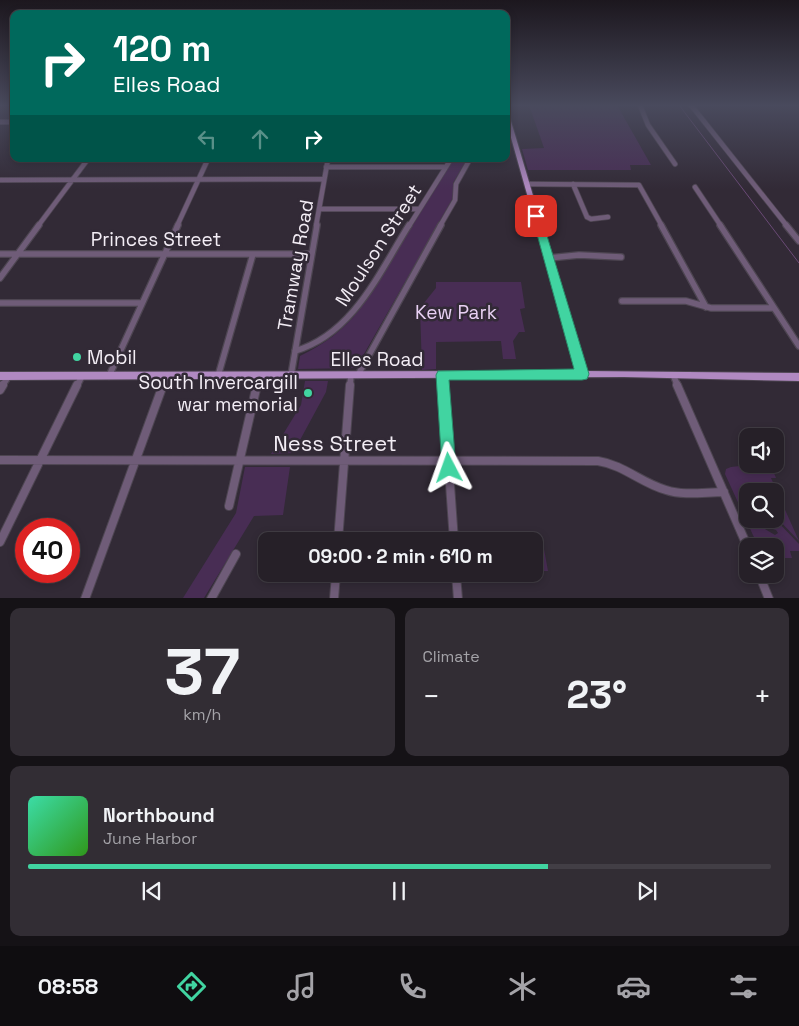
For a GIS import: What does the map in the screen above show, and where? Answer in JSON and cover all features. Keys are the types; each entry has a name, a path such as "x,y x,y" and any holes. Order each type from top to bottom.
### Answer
{"main road":[{"path":"510,137 527,184 582,374"},
{"name":"Elles Road","path":"4,376 799,375"}],"street":[{"path":"653,133 675,164"},
{"path":"712,133 799,242"},
{"path":"0,278 86,162"},
{"path":"109,376 207,162"},
{"name":"Tramway Road","path":"291,375 327,162"},
{"name":"Moulson Street","path":"295,351 312,346 347,320 358,307 449,162"},
{"path":"339,532 355,375 455,200 457,182 468,162"},
{"path":"326,167 446,167"},
{"path":"0,180 324,179"},
{"path":"527,184 637,184 706,307"},
{"path":"573,184 587,217 591,219 608,217"},
{"path":"695,187 799,346"},
{"path":"319,209 419,209"},
{"name":"Princes Street","path":"0,254 312,254"},
{"path":"218,376 253,254"},
{"path":"549,258 576,255 621,257"},
{"path":"622,301 686,301 706,307 774,308"},
{"path":"0,303 142,303"},
{"path":"442,375 453,532"},
{"path":"673,375 744,538"},
{"path":"0,390 4,376"},
{"path":"0,542 82,376"},
{"path":"85,598 166,376"},
{"path":"229,506 259,376"},
{"name":"Ness Street","path":"0,460 610,462 623,466 664,489 683,492 724,492"},
{"path":"211,598 236,554"},
{"path":"334,598 335,582"},
{"path":"457,582 458,598"},
{"path":"763,583 769,598"}],"green space":[{"path":"539,133 633,133 651,165 630,165 631,170 528,170 522,149 544,148"},
{"path":"451,162 465,162 453,183 454,196 356,368 298,369 300,356 332,336 359,310"},
{"name":"Kew Park","path":"436,282 521,282 525,308 520,309 525,332 519,332 513,341 516,359 503,359 501,341 436,342 436,369 422,370 420,308 436,288"},
{"path":"305,381 328,381 326,392 293,453 271,454 301,405"},
{"path":"245,467 290,467 283,515 254,516 204,598 183,598 236,513"},
{"path":"739,467 739,473 773,473 776,478 771,478 773,483 739,483 739,505 725,474 726,469"},
{"path":"784,507 799,541 784,525"},
{"path":"750,528 764,528 775,535 778,533 776,530 770,528 784,528 799,544 799,551 790,551 792,558 784,558 784,538 754,538"},
{"path":"543,544 548,571 543,571"}],"waterway":[{"path":"700,133 799,263"}],"place":[{"name":"Mobil","path":"77,357"},
{"name":"South Invercargill war memorial","path":"308,393"}],"route":[{"path":"449,468 442,375 582,374 536,216"}]}
